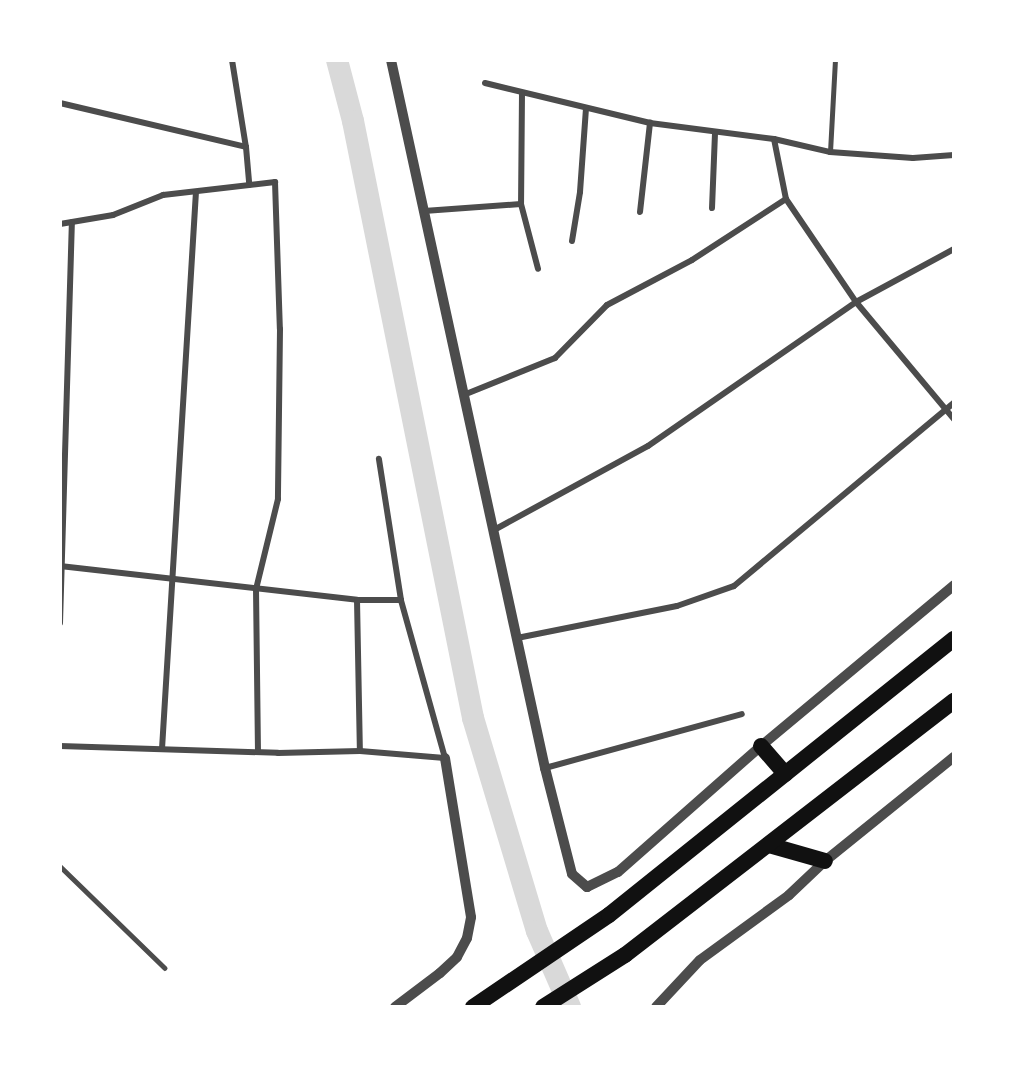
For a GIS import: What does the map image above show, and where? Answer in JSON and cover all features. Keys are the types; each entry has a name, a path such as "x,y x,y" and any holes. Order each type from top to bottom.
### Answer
{"highway":[{"path":"473,1007 609,915 954,639"},
{"path":"543,1007 625,955 954,701"},
{"path":"761,746 784,774"},
{"path":"769,845 825,861"}],"street":[{"path":"232,60 246,147 249,185"},
{"path":"391,60 466,394 545,768 572,874 587,887 618,872 761,746 954,585"},
{"path":"485,82 522,93 651,123 715,134 774,139 830,152 913,158 954,155"},
{"path":"522,93 521,204 538,269"},
{"path":"60,103 246,147"},
{"path":"572,241 580,192 586,108"},
{"path":"640,212 651,123"},
{"path":"712,208 715,134"},
{"path":"774,139 786,199 856,302 954,419"},
{"path":"60,224 113,215 163,195 275,182 280,329 278,498 256,589 258,752"},
{"path":"162,749 169,579 196,192"},
{"path":"466,394 555,358 607,305 692,260 786,199"},
{"path":"424,211 521,204"},
{"path":"60,623 72,222"},
{"path":"494,530 648,446 856,302 954,249"},
{"path":"517,638 677,606 734,586 954,403"},
{"path":"379,459 401,600 445,758 471,917 467,938 457,957 395,1007"},
{"path":"61,566 357,600 401,600"},
{"path":"357,600 360,751"},
{"path":"545,768 742,714"},
{"path":"60,746 258,752 360,751 445,758"},
{"path":"656,1007 700,960 789,895 825,861 954,757"}],"lane":[{"path":"830,152 835,60"},
{"path":"60,866 165,968"}],"waterway":[{"path":"337,60 353,121 473,718 537,931 570,1007"}]}
